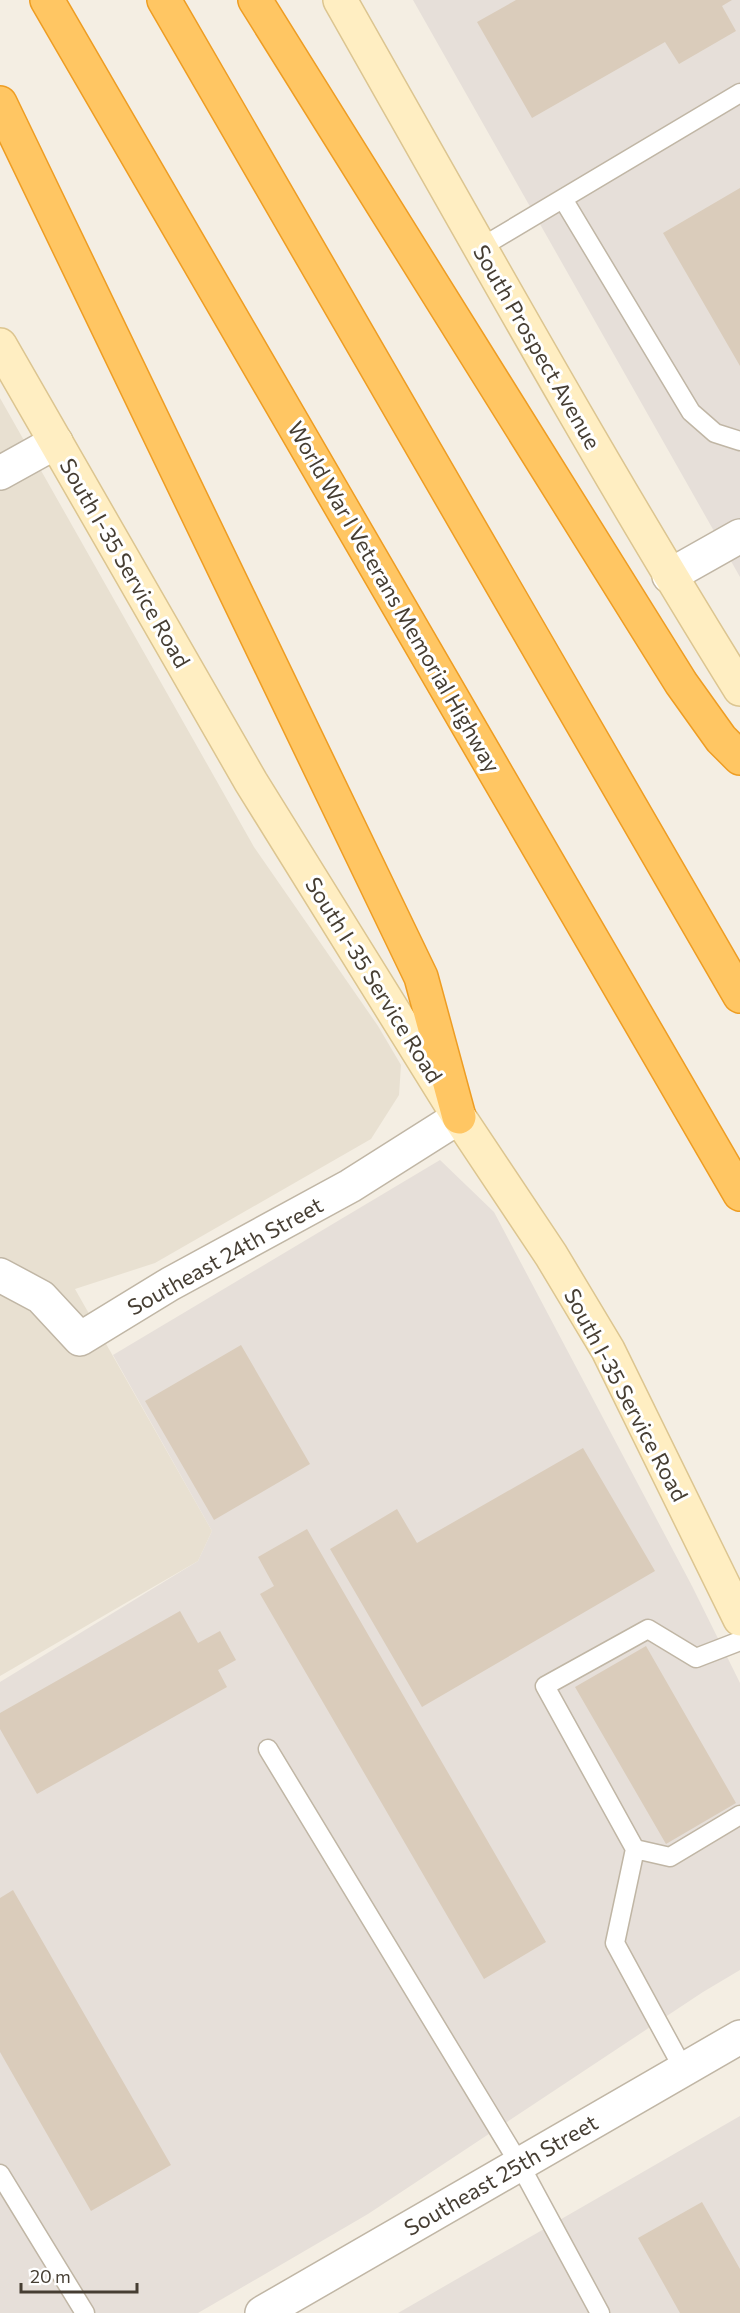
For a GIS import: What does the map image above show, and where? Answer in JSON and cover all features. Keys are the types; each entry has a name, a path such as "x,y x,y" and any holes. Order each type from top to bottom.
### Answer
{"highway":[{"name":"World War I Veterans Memorial Highway","path":"47,0 740,1194"},
{"path":"164,0 740,996"},
{"path":"255,0 681,683 721,739 740,758"},
{"path":"0,103 421,977 459,1117"}],"main road":[{"name":"South Prospect Avenue","path":"340,0 669,576 740,689"},
{"name":"South I-35 Service Road","path":"0,345 251,782 459,1117 551,1255 608,1350 740,1619"}],"street":[{"path":"0,473 56,442"},
{"path":"669,576 740,536"},
{"name":"Southeast 24th Street","path":"0,1275 41,1297 80,1340 170,1284 350,1186 459,1117"},
{"name":"Southeast 25th Street","path":"262,2313 740,2037"}],"lane":[{"path":"480,248 740,93"},
{"path":"563,199 691,412 715,433 740,441"},
{"path":"684,2070 615,1943 635,1849 545,1686 648,1629 696,1658 740,1641"},
{"path":"268,1749 520,2164 600,2313"},
{"path":"635,1849 670,1857 740,1815"},
{"path":"0,2174 85,2313"}],"shaded area":[{"path":"413,0 740,0 740,577"},
{"path":"0,398 254,847 378,1026 401,1065 399,1095 371,1139 155,1263 75,1289 212,1531 198,1561 0,1676"},
{"path":"440,1160 494,1212 692,1586 740,1683 740,1970 703,1992 368,2214 198,2313 0,2313 0,1682 198,1561 212,1531 113,1355"},
{"path":"740,2116 740,2313 398,2313"}],"building":[{"path":"516,0 732,0 722,6 736,31 679,64 665,42 532,118 477,22"},
{"path":"740,188 740,366 663,233"},
{"path":"241,1345 310,1464 214,1520 145,1401"},
{"path":"583,1448 655,1571 422,1707 330,1549 397,1509 417,1543"},
{"path":"307,1529 546,1942 484,1979 260,1594 274,1586 258,1557"},
{"path":"180,1611 198,1643 220,1631 236,1660 218,1670 227,1687 37,1794 0,1729 0,1713"},
{"path":"646,1646 736,1803 666,1844 575,1687"},
{"path":"13,1890 171,2165 91,2211 0,2052 0,1898"},
{"path":"702,2202 740,2269 740,2313 680,2313 638,2238"}]}
